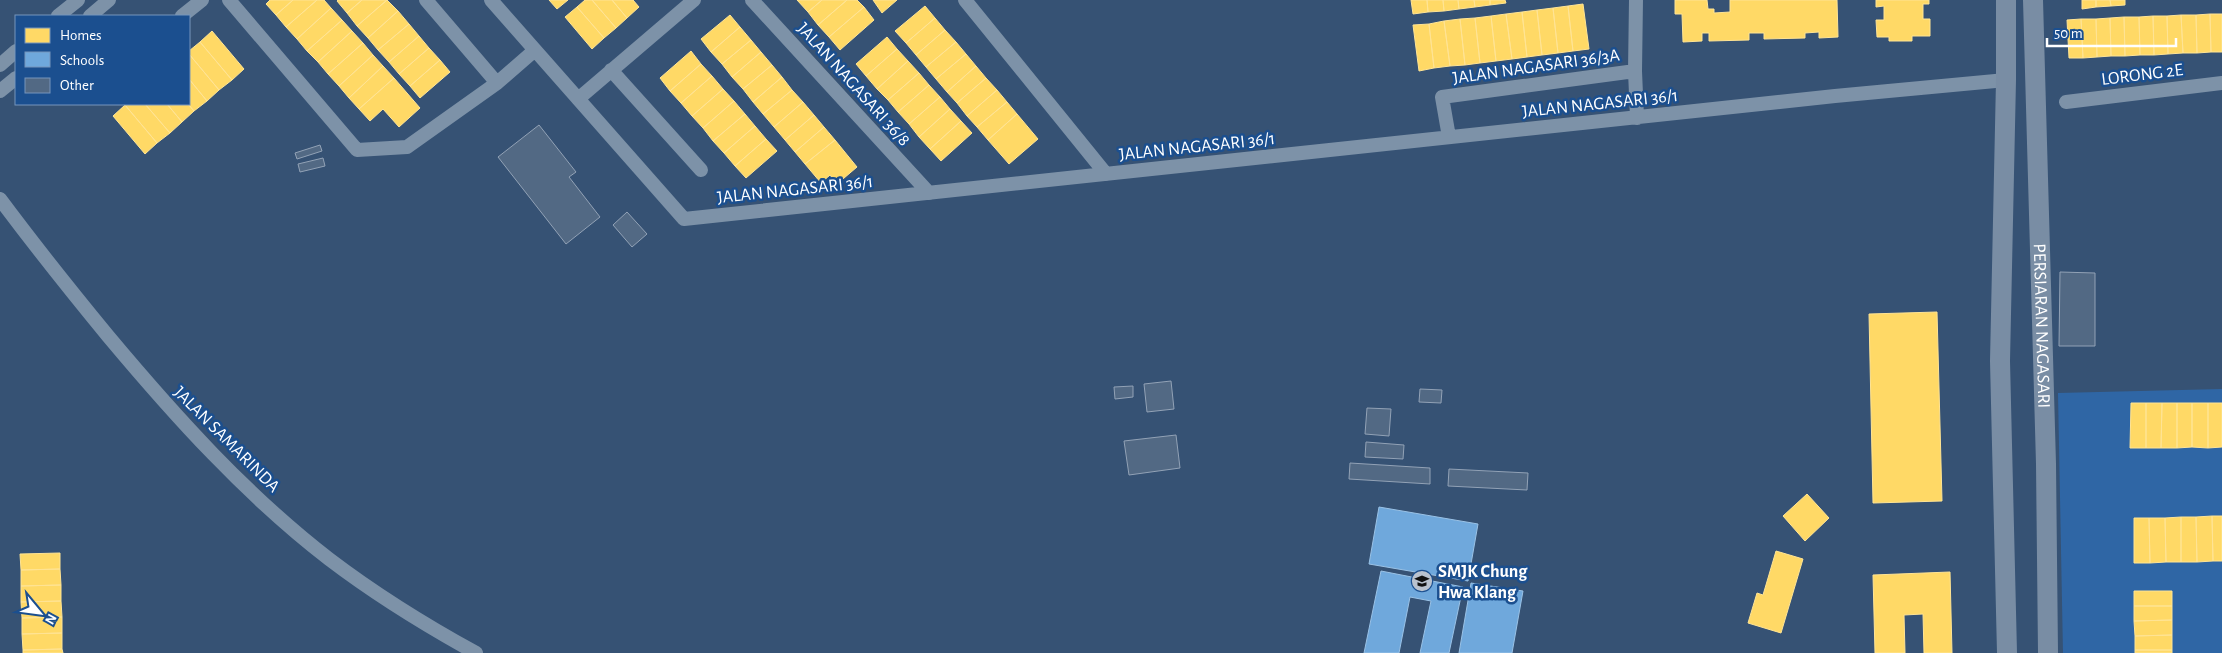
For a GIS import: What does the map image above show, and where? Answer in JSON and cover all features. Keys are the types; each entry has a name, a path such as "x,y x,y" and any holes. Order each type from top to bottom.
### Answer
{"street":[{"path":"59,15 78,0"},
{"path":"91,15 110,0"},
{"path":"183,15 202,0"},
{"path":"230,0 357,150 407,147 497,83 535,50"},
{"path":"426,0 497,83"},
{"name":"JALAN NAGASARI 36/1","path":"490,0 684,220 1848,95 2006,80"},
{"path":"578,99 694,0"},
{"name":"JALAN NAGASARI 36/8","path":"752,0 929,193"},
{"path":"965,0 1106,174"},
{"path":"1636,0 1635,71 1638,118"},
{"name":"PERSIARAN NAGASARI","path":"2006,0 2000,360 2007,653"},
{"name":"PERSIARAN NAGASARI","path":"2033,0 2046,464 2048,653"},
{"path":"0,65 15,52"},
{"path":"612,70 701,170"},
{"name":"JALAN NAGASARI 36/3A","path":"1449,138 1442,97 1635,71"},
{"path":"0,91 15,79"},
{"name":"LORONG 2E","path":"2066,102 2222,84"},
{"name":"JALAN SAMARINDA","path":"0,199 160,398 255,495 329,559 433,629 476,653"}],"shaded area":[{"path":"2222,389 2222,653 2063,653 2058,393"}],"building: Homes":[{"path":"270,0 293,0 276,15 266,4"},
{"path":"293,0 317,0 286,27 276,15"},
{"path":"317,0 324,0 331,8 297,39 286,27"},
{"path":"338,0 362,0 347,13"},
{"path":"362,0 387,0 357,26 347,13"},
{"path":"387,0 398,11 368,38 357,26"},
{"path":"549,0 568,0 557,9"},
{"path":"585,0 592,0 616,28 604,38 577,7"},
{"path":"592,0 612,0 627,18 616,28"},
{"path":"612,0 633,0 639,7 627,18"},
{"path":"797,0 822,0 808,12"},
{"path":"822,0 847,0 818,25 808,12"},
{"path":"847,0 857,0 864,7 829,37 818,25"},
{"path":"873,0 897,0 882,13"},
{"path":"1411,0 1427,0 1428,12 1413,14"},
{"path":"1427,0 1443,0 1444,11 1428,12"},
{"path":"1443,0 1458,0 1459,9 1444,11"},
{"path":"1458,0 1474,0 1475,7 1459,9"},
{"path":"1474,0 1490,0 1490,5 1475,7"},
{"path":"1490,0 1505,0 1506,3 1490,5"},
{"path":"1675,0 1707,0 1708,9 1714,9 1714,13 1730,12 1730,0 1837,0 1838,37 1819,38 1819,32 1805,33 1805,38 1764,39 1764,33 1749,33 1749,40 1709,41 1709,33 1702,33 1702,41 1683,42 1682,14 1675,14"},
{"path":"1876,0 1929,0 1929,4 1923,4 1923,19 1930,19 1930,36 1912,36 1912,41 1889,41 1889,37 1877,37 1876,20 1884,20 1884,6 1876,7"},
{"path":"2082,0 2096,0 2096,7 2082,9"},
{"path":"2096,0 2110,0 2111,6 2096,7"},
{"path":"2110,0 2125,0 2125,5 2111,6"},
{"path":"1583,4 1589,49 1573,51 1568,6"},
{"path":"925,6 935,18 906,43 895,31"},
{"path":"1568,6 1573,51 1558,53 1553,8"},
{"path":"577,7 604,38 592,49 565,17"},
{"path":"864,7 874,20 840,50 829,37"},
{"path":"331,8 342,20 307,51 297,39"},
{"path":"1553,8 1558,53 1542,55 1537,10"},
{"path":"1537,10 1542,55 1527,57 1522,12"},
{"path":"398,11 409,24 378,50 368,38"},
{"path":"1522,12 1527,57 1512,59 1506,14"},
{"path":"1506,14 1512,59 1496,61 1491,16"},
{"path":"2210,14 2222,14 2222,52 2211,52"},
{"path":"2210,14 2211,52 2197,53 2196,15"},
{"path":"730,15 740,27 711,52 701,39"},
{"path":"2181,15 2196,15 2197,53 2183,53"},
{"path":"2181,15 2183,53 2168,54 2167,16"},
{"path":"1491,16 1496,61 1480,63 1475,18"},
{"path":"2153,16 2167,16 2168,54 2154,55"},
{"path":"2153,16 2154,55 2140,55 2139,17"},
{"path":"2124,17 2139,17 2140,55 2125,56"},
{"path":"2124,17 2125,56 2111,56 2110,18"},
{"path":"935,18 945,30 916,55 906,43"},
{"path":"1475,18 1480,63 1465,65 1460,19"},
{"path":"2110,18 2111,56 2097,57 2096,19"},
{"path":"1460,19 1465,65 1450,66 1444,21"},
{"path":"2081,19 2096,19 2097,57 2083,58"},
{"path":"2081,19 2083,58 2069,58 2067,20"},
{"path":"342,20 352,31 318,62 307,51"},
{"path":"1444,21 1450,66 1434,68 1429,24"},
{"path":"409,24 419,36 389,62 378,50"},
{"path":"1429,24 1434,68 1419,71 1413,25"},
{"path":"740,27 751,40 722,64 711,52"},
{"path":"945,30 956,42 926,67 916,55"},
{"path":"212,31 244,69 232,80 200,42"},
{"path":"352,31 363,43 328,74 318,62"},
{"path":"419,36 429,48 399,74 389,62"},
{"path":"887,37 897,49 866,76 856,64"},
{"path":"751,40 761,52 732,77 722,64"},
{"path":"200,42 232,80 219,90 190,55 190,50"},
{"path":"956,42 966,54 936,79 926,67"},
{"path":"363,43 373,55 339,86 328,74"},
{"path":"429,48 440,60 410,86 399,74"},
{"path":"897,49 908,61 877,89 866,76"},
{"path":"691,51 701,64 670,91 660,78"},
{"path":"761,52 772,65 743,89 732,77"},
{"path":"966,54 976,66 947,92 936,79"},
{"path":"190,55 219,90 207,101 190,80"},
{"path":"373,55 383,66 349,98 339,86"},
{"path":"440,60 450,72 420,98 410,86"},
{"path":"908,61 919,73 888,100 877,89"},
{"path":"701,64 712,76 681,103 670,91"},
{"path":"772,65 782,77 753,102 743,89"},
{"path":"383,66 394,78 359,109 349,98"},
{"path":"976,66 986,78 957,103 947,92"},
{"path":"919,73 929,85 898,112 888,100"},
{"path":"712,76 723,89 692,116 681,103"},
{"path":"782,77 792,90 763,114 753,102"},
{"path":"394,78 420,108 399,127 383,109 370,121 359,109"},
{"path":"986,78 997,90 967,116 957,103"},
{"path":"190,80 207,101 194,111 189,105"},
{"path":"929,85 940,97 909,124 898,112"},
{"path":"723,89 734,101 703,128 692,116"},
{"path":"792,90 803,102 774,127 763,114"},
{"path":"997,90 1007,102 977,127 967,116"},
{"path":"940,97 950,109 919,137 909,124"},
{"path":"734,101 745,114 713,141 703,128"},
{"path":"803,102 814,115 785,140 774,127"},
{"path":"1007,102 1017,114 988,140 977,127"},
{"path":"125,105 146,105 170,133 157,143"},
{"path":"125,105 157,143 145,154 113,116"},
{"path":"146,105 168,105 182,122 170,133"},
{"path":"168,105 189,105 194,111 182,122"},
{"path":"950,109 961,121 930,149 919,137"},
{"path":"745,114 755,126 724,153 713,141"},
{"path":"1017,114 1038,139 1009,164 988,140"},
{"path":"814,115 824,127 795,152 785,140"},
{"path":"961,121 972,133 941,161 930,149"},
{"path":"755,126 766,139 735,166 724,153"},
{"path":"824,127 835,140 805,164 795,152"},
{"path":"766,139 777,151 746,178 735,166"},
{"path":"835,140 857,167 837,184 830,175 821,183 805,164"},
{"path":"1937,312 1942,501 1873,503 1869,314"},
{"path":"2131,403 2146,403 2146,448 2130,448"},
{"path":"2146,403 2162,403 2161,448 2146,448"},
{"path":"2162,403 2177,403 2177,448 2161,448"},
{"path":"2177,403 2192,403 2192,447 2177,448"},
{"path":"2192,403 2208,403 2208,448 2192,447"},
{"path":"2208,403 2222,403 2222,447 2208,448"},
{"path":"1807,494 1829,518 1805,541 1783,516"},
{"path":"2212,516 2213,561 2197,562 2196,517"},
{"path":"2212,516 2222,516 2222,561 2213,561"},
{"path":"2181,517 2181,562 2166,562 2165,518"},
{"path":"2181,517 2196,517 2197,562 2181,562"},
{"path":"2134,518 2149,518 2150,563 2134,563"},
{"path":"2149,518 2165,518 2166,562 2150,563"},
{"path":"1776,551 1803,559 1781,633 1748,623 1757,593 1763,595"},
{"path":"60,553 60,569 21,570 20,554"},
{"path":"60,569 61,585 21,586 21,570"},
{"path":"1950,572 1952,653 1924,653 1923,614 1904,615 1905,653 1875,653 1873,575"},
{"path":"61,585 61,601 21,602 21,586"},
{"path":"2134,591 2172,591 2172,606 2134,606"},
{"path":"61,601 62,617 22,618 21,602"},
{"path":"2134,606 2172,606 2172,620 2134,621"},
{"path":"62,617 62,633 22,634 22,618"},
{"path":"2172,620 2172,635 2135,636 2134,621"},
{"path":"62,633 62,649 23,650 22,634"},
{"path":"2172,635 2172,650 2135,650 2135,636"},
{"path":"62,649 63,653 23,653 23,650"},
{"path":"2135,650 2172,650 2172,653 2135,653"}],"building: Schools":[{"path":"1379,507 1478,524 1468,581 1369,564"},
{"path":"1381,571 1463,587 1449,653 1420,653 1431,601 1410,597 1399,653 1364,653"},
{"path":"1471,583 1523,591 1512,653 1459,653"}],"building: Other":[{"path":"539,125 576,172 569,177 600,217 566,244 498,157"},
{"path":"320,145 322,151 297,159 295,153"},
{"path":"323,158 325,166 300,172 298,164"},
{"path":"627,212 647,234 632,247 613,225"},
{"path":"2060,272 2095,273 2095,346 2059,346"},
{"path":"1171,381 1174,409 1147,412 1144,384"},
{"path":"1133,386 1133,397 1115,399 1114,387"},
{"path":"1420,389 1442,390 1441,403 1419,402"},
{"path":"1367,408 1391,409 1389,436 1365,434"},
{"path":"1176,435 1180,468 1129,475 1124,441"},
{"path":"1366,442 1404,445 1403,459 1365,457"},
{"path":"1350,463 1430,468 1430,484 1349,479"},
{"path":"1449,469 1528,473 1527,490 1448,486"}],"place":[{"name":"SMJK Chung Hwa Klang","path":"1422,581"}]}
